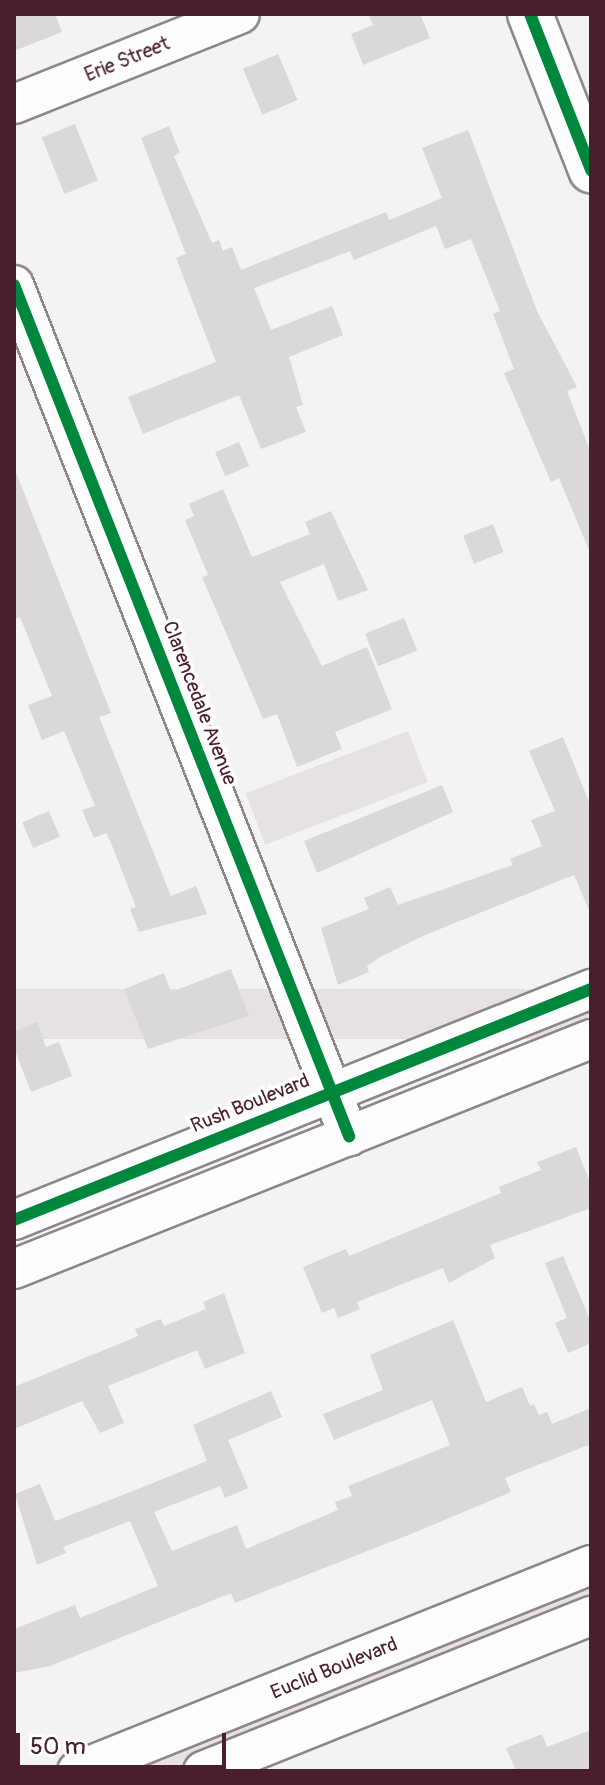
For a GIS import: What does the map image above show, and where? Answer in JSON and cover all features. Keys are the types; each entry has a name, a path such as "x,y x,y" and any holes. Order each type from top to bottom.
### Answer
{"main road":[{"path":"530,14 591,170"}],"street":[{"name":"Erie Street","path":"14,104 240,14"},
{"name":"Clarencedale Avenue","path":"14,285 349,1136"},
{"name":"Rush Boulevard","path":"14,1220 591,989"},
{"path":"14,1269 591,1039"},
{"name":"Euclid Boulevard","path":"77,1771 591,1565"},
{"path":"526,1591 543,1635"},
{"path":"203,1771 591,1616"}],"shaded area":[{"path":"408,731 428,782 265,845 246,793"},
{"path":"14,989 591,989 591,1039 14,1039"},
{"path":"591,1565 591,1616 203,1771 77,1771"}],"building":[{"path":"14,14 55,14 62,32 14,51"},
{"path":"368,14 420,14 430,38 363,65 351,34 373,25"},
{"path":"278,54 298,100 263,115 243,69"},
{"path":"75,124 98,181 64,194 42,137"},
{"path":"169,126 180,153 174,156 212,243 219,240 223,251 232,247 241,270 386,212 389,220 442,198 422,148 468,130 537,311 577,387 567,391 591,453 591,555 559,478 551,482 504,373 514,369 493,314 500,311 471,239 445,249 436,226 354,260 350,251 254,288 271,330 332,306 343,335 289,357 303,405 296,407 306,432 261,449 239,395 143,434 128,397 216,362 176,258 186,254 141,138"},
{"path":"239,442 249,466 225,476 215,452"},
{"path":"15,470 111,713 99,717 171,896 196,886 207,914 139,932 130,909 136,907 111,843 106,833 94,838 82,810 95,806 64,731 42,740 28,705 52,696 20,617 14,620"},
{"path":"223,489 252,557 310,534 305,522 331,511 368,590 338,601 324,564 280,582 322,666 367,647 392,709 335,732 342,749 297,767 277,714 263,719 202,577 208,575 185,520 194,516 189,504"},
{"path":"493,524 504,552 474,563 463,535"},
{"path":"404,618 417,650 378,666 365,634"},
{"path":"563,737 591,807 591,915 574,875 425,935 380,957 367,966 369,972 338,985 321,928 369,909 364,898 390,887 398,905 513,865 510,859 542,846 531,820 555,811 529,751"},
{"path":"442,785 453,812 317,873 304,841"},
{"path":"49,811 60,837 33,848 22,822"},
{"path":"231,969 249,1016 148,1049 124,989 164,973 171,992"},
{"path":"37,1022 46,1047 59,1042 72,1076 31,1092 14,1048 14,1031"},
{"path":"576,1147 591,1185 591,1208 490,1245 495,1258 449,1283 443,1268 357,1302 360,1309 338,1318 334,1308 322,1313 303,1267 346,1249 349,1256 501,1193 499,1187 541,1170 537,1162"},
{"path":"563,1256 591,1322 591,1343 568,1353 555,1323 567,1318 545,1263"},
{"path":"224,1293 245,1353 205,1369 197,1350 108,1386 124,1423 100,1433 82,1401 14,1429 14,1387 138,1336 135,1329 161,1319 164,1326 206,1309 203,1302"},
{"path":"453,1320 486,1402 522,1387 530,1406 534,1404 539,1415 547,1412 552,1424 591,1408 591,1444 505,1478 511,1492 416,1532 235,1603 231,1593 50,1666 14,1673 14,1629 75,1605 80,1618 158,1586 130,1521 63,1547 66,1553 37,1565 15,1494 40,1484 55,1521 133,1491 207,1461 193,1425 271,1391 282,1417 228,1440 248,1488 225,1498 220,1486 154,1512 172,1551 237,1525 246,1549 338,1510 335,1502 352,1496 348,1486 450,1445 432,1400 334,1440 323,1414 383,1390 370,1355"},
{"path":"591,1730 591,1771 516,1771 506,1748 542,1734 547,1747"}],"cycle path":[{"path":"530,14 591,170"},
{"path":"14,285 349,1136"},
{"path":"14,1220 591,989"}]}
